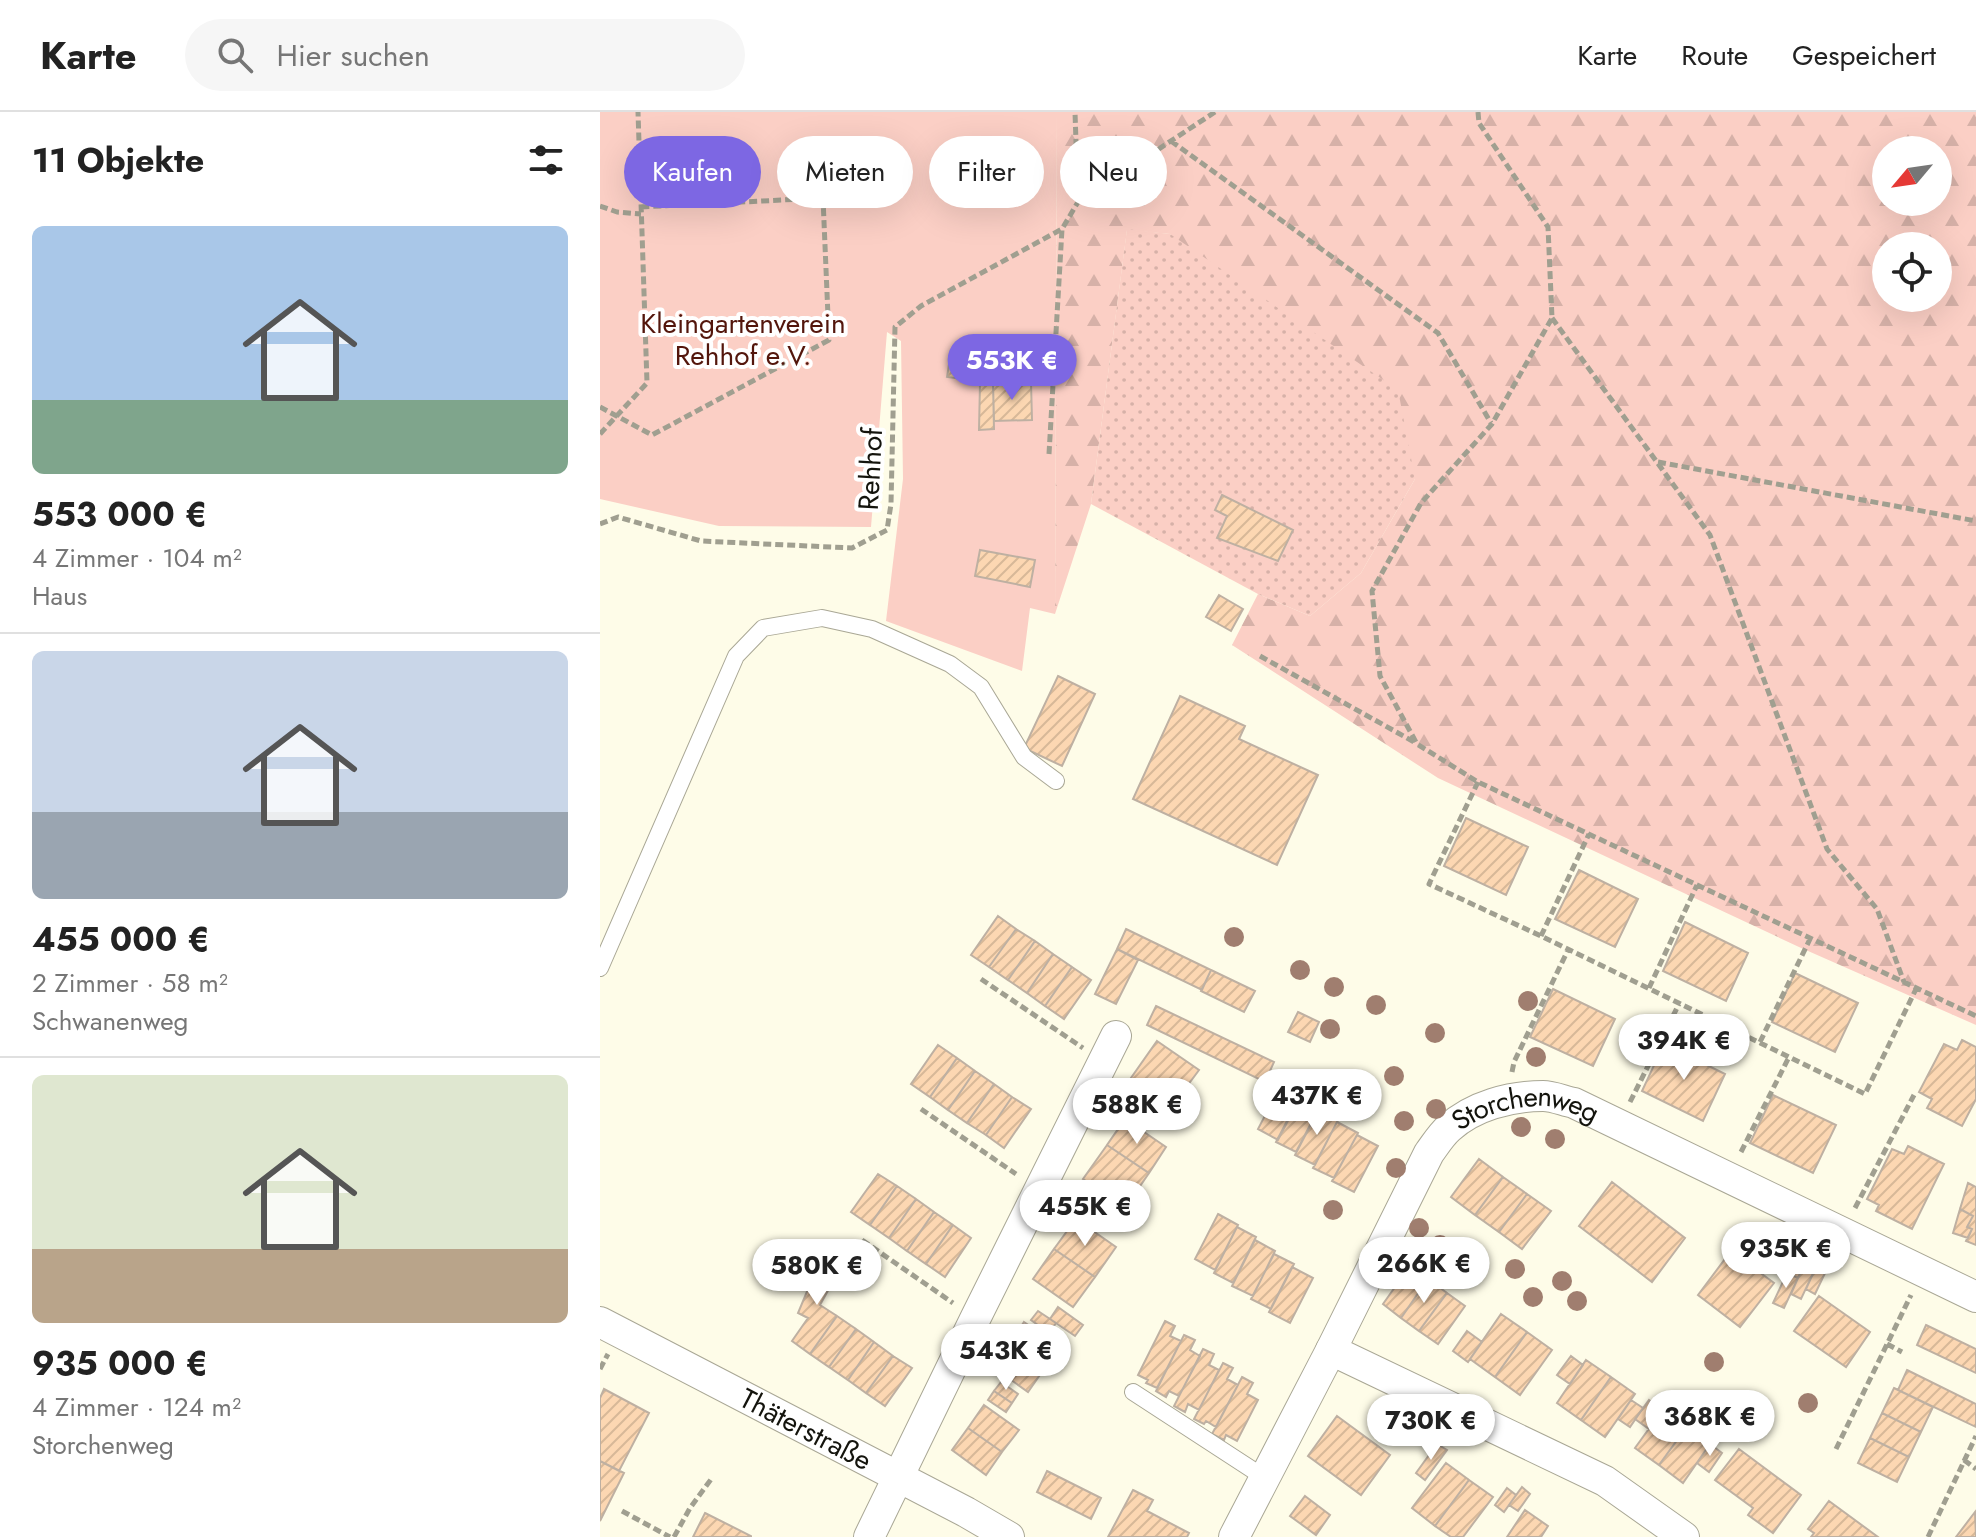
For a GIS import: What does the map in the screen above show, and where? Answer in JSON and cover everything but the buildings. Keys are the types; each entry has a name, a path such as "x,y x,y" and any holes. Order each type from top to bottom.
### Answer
{"street":[{"path":"869,1537 1110,1049"},
{"name":"Storchenweg","path":"1234,1537 1429,1153 1448,1129 1468,1114 1489,1105 1545,1096 1574,1103 1976,1297"},
{"name":"Thäterstraße","path":"600,1322 1009,1537"},
{"path":"1331,1350 1605,1481 1684,1537"}],"lane":[{"path":"600,968 736,656 763,628 822,618 872,629 950,664 981,687 1024,757 1056,781"},
{"path":"1133,1392 1265,1478"}],"path":[{"path":"638,112 639,136"},
{"path":"1075,112 1076,136"},
{"path":"1167,144 1215,112"},
{"path":"1417,744 1380,676 1372,591 1421,503 1492,424 1552,318 1548,227 1479,123 1478,112"},
{"path":"1171,141 1438,333 1492,424"},
{"path":"600,407 652,435 829,340 823,198 761,201"},
{"path":"600,206 617,212 641,214"},
{"path":"600,434 647,383 640,208"},
{"path":"1049,454 1062,229 1074,208"},
{"name":"Rehhof","path":"600,524 618,517 701,541 852,548 887,530 891,504 895,327 921,306 1062,229"},
{"path":"1552,318 1710,535 1827,849 1877,909 1904,983"},
{"path":"1657,462 1976,521"},
{"path":"1260,656 1478,782 1976,1016"},
{"path":"1478,782 1429,884 1865,1094 1916,989"},
{"path":"1541,936 1589,834"},
{"path":"1649,988 1697,885"},
{"path":"1760,1042 1810,939"},
{"path":"1515,1099 1514,1062 1568,950"},
{"path":"981,979 1110,1049"},
{"path":"1619,1125 1679,1004"},
{"path":"1729,1178 1789,1057"},
{"path":"1842,1233 1914,1095"},
{"path":"921,1109 1039,1190"},
{"path":"862,1240 975,1319"},
{"path":"1836,1449 1923,1272"},
{"path":"1887,1344 1902,1352"},
{"path":"1928,1537 1976,1436"},
{"path":"1964,1460 1976,1469"},
{"path":"622,1511 672,1537 712,1478"}],"green space":[{"name":"Kleingartenverein Rehhof e.V.","path":"600,112 1057,112 1055,614 1030,608 1022,671 886,621 903,479 901,341 887,332 871,527 719,526 600,499"},
{"path":"1057,112 1976,112 1976,1025 1799,947 1438,778 1232,645 1258,594 1310,616 1361,573 1415,479 1170,234 1127,230 1091,504 1055,614"},
{"path":"1127,229 1170,234 1398,390 1415,479 1361,573 1310,616 1258,594 1091,504"}]}
